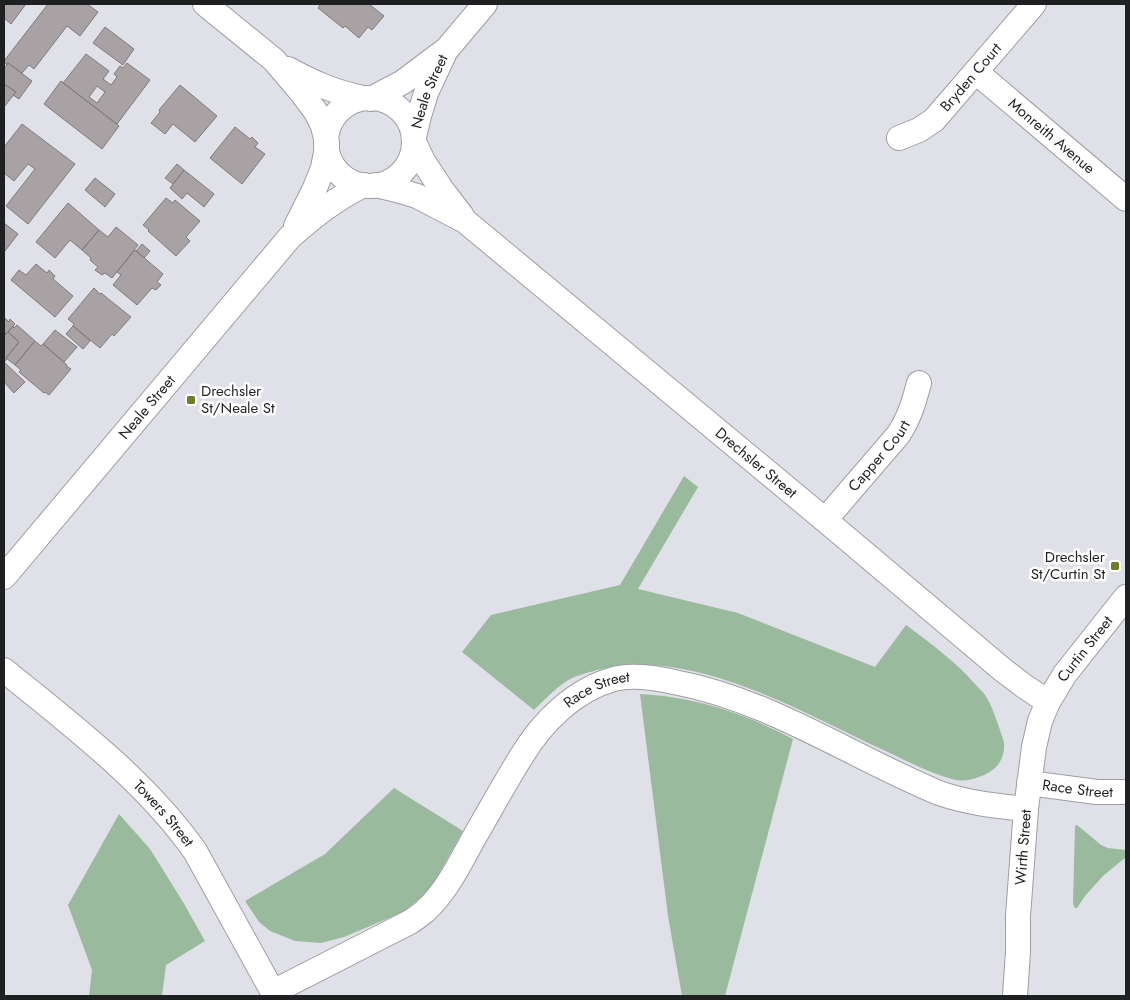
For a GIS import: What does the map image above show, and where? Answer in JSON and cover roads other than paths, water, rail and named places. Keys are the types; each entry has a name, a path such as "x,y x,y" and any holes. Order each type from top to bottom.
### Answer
{"street":[{"path":"205,4 274,60 323,87 342,94 367,99"},
{"name":"Neale Street","path":"367,99 403,82 447,49 485,4"},
{"name":"Bryden Court","path":"899,138 919,130 934,120 1034,4"},
{"name":"Neale Street","path":"414,139 426,93 447,49"},
{"path":"274,60 316,112 323,126 329,155 334,166 342,175 352,181 370,185 388,182 399,175 407,166 412,155 414,139 407,118 399,109 388,102 376,98 351,102 341,110 333,119 328,131 327,145"},
{"name":"Monreith Avenue","path":"976,72 1126,199"},
{"name":"Drechsler Street","path":"414,139 423,161 465,221"},
{"name":"Neale Street","path":"290,237 315,188 323,168 327,145"},
{"name":"Neale Street","path":"4,576 290,237 324,208 339,198 370,185"},
{"name":"Drechsler Street","path":"370,185 417,196 465,221 1003,670 1048,702"},
{"name":"Capper Court","path":"825,520 905,425 919,383"},
{"name":"Curtin Street","path":"1048,702 1065,674 1126,597"},
{"name":"Towers Street","path":"4,670 110,759 163,809 179,828 195,850 274,994"},
{"name":"Race Street","path":"274,994 410,922 425,911 441,893 514,768 541,730 561,708 577,696 594,686 616,678 660,679 721,693 794,722 938,793 974,803 1026,809"},
{"name":"Wirth Street","path":"1015,996 1018,916 1026,809 1036,738 1040,721 1048,702"},
{"name":"Race Street","path":"1029,783 1097,792 1126,792"}],"place":[{"name":"Drechsler St/Neale St","path":"191,400"},
{"name":"Drechsler St/Curtin St","path":"1115,566"}]}
